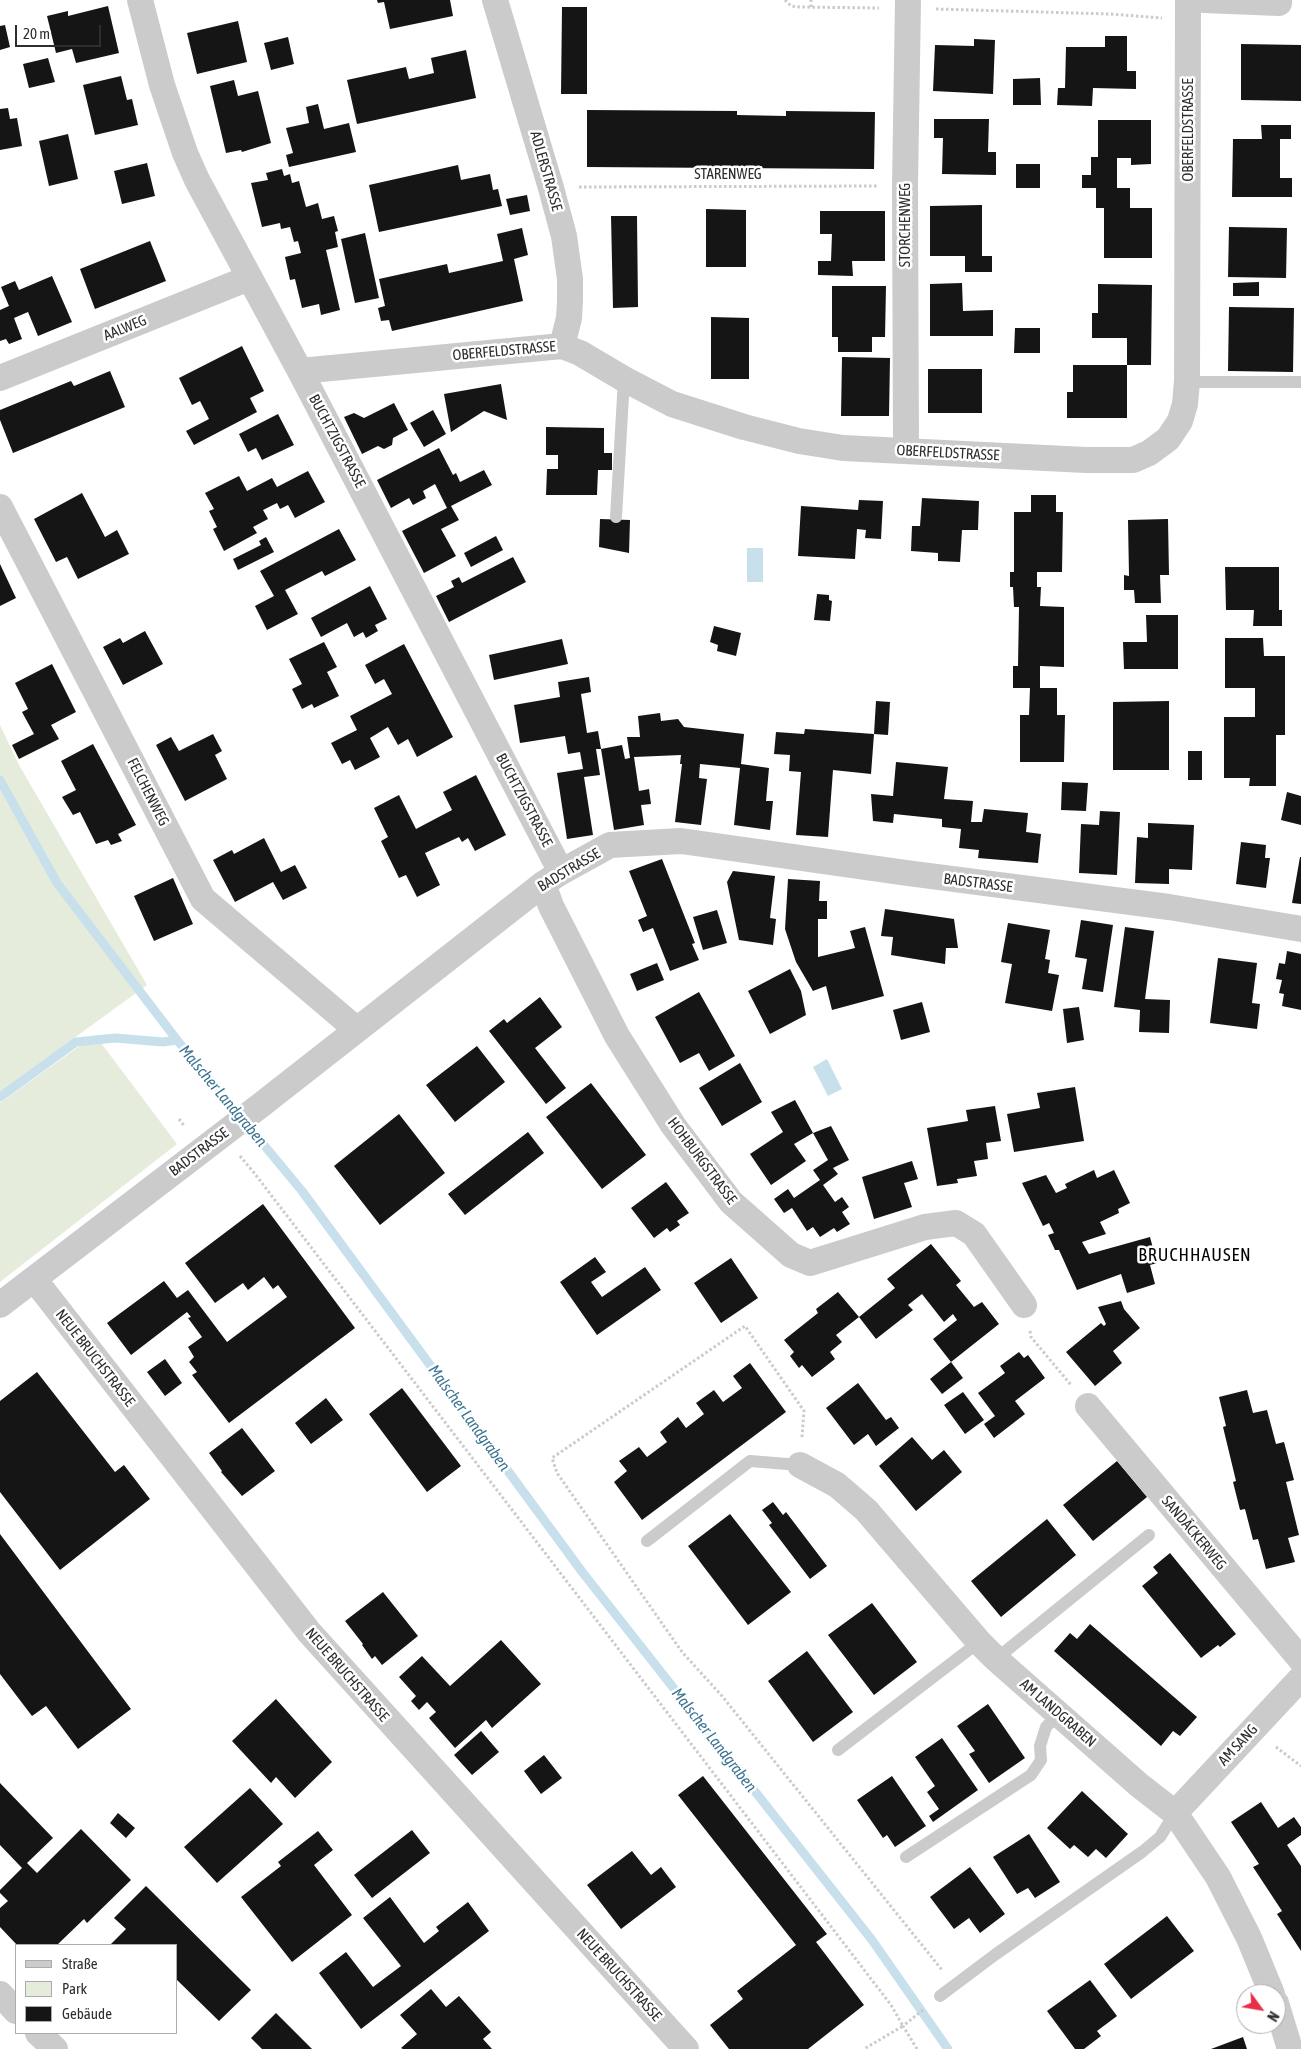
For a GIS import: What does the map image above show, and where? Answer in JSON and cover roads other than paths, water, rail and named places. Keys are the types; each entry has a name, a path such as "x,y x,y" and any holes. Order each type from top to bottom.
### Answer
{"street":[{"name":"BUCHTZIGSTRASSE","path":"140,0 162,85 185,153 212,210 300,371 552,878"},
{"name":"ADLERSTRASSE","path":"495,0 564,236 570,279 569,318 562,346"},
{"path":"1194,7 1279,3 1279,0"},
{"name":"STORCHENWEG","path":"906,450 905,186 908,4"},
{"name":"OBERFELDSTRASSE","path":"300,371 562,346 580,353 672,404 753,429 826,446 1094,461 1133,460 1150,453 1168,439 1174,431 1185,404 1187,382 1194,7"},
{"name":"AALWEG","path":"0,378 249,278"},
{"name":"FELCHENWEG","path":"0,507 203,899 257,954 356,1030"},
{"name":"BADSTRASSE","path":"0,1305 261,1105 552,878 610,845 681,841 1169,908 1301,929"},
{"name":"HOHBURGSTRASSE","path":"552,878 551,906 617,1036 673,1125 730,1202 791,1255 810,1263 925,1227 956,1223 974,1234 1024,1306"},
{"name":"NEUE BRUCHSTRASSE","path":"34,1279 309,1632 686,2049"},
{"name":"SANDÄCKERWEG","path":"1088,1406 1301,1660"},
{"name":"AM LANDGRABEN","path":"800,1465 837,1485 866,1510 987,1650 1139,1785 1176,1813 1218,1877 1249,1938 1268,1984"},
{"name":"AM SANG","path":"1176,1813 1301,1678"},
{"path":"0,1994 15,2010"},
{"path":"39,2034 55,2049"},
{"path":"1285,2034 1290,2049"}],"lane":[{"path":"616,517 624,379"},
{"path":"1187,382 1301,382"},
{"path":"647,1541 750,1461 800,1465"},
{"path":"838,1750 987,1650 1149,1535"},
{"path":"906,1857 1031,1775 1041,1760 1040,1746 1046,1727 1058,1714"},
{"path":"940,1996 996,1954 1142,1852 1160,1836 1176,1813"}],"water":[{"path":"747,548 763,548 763,582 747,582"},
{"path":"827,1059 842,1089 828,1096 813,1067"}],"waterway":[{"name":"Malscher Landgraben","path":"0,780 57,883 177,1040 302,1191 583,1573 872,1940 948,2049"},
{"path":"0,1097 76,1042 115,1038 163,1042 177,1040"}],"district":[{"name":"BRUCHHAUSEN","path":"1195,1255"}]}
